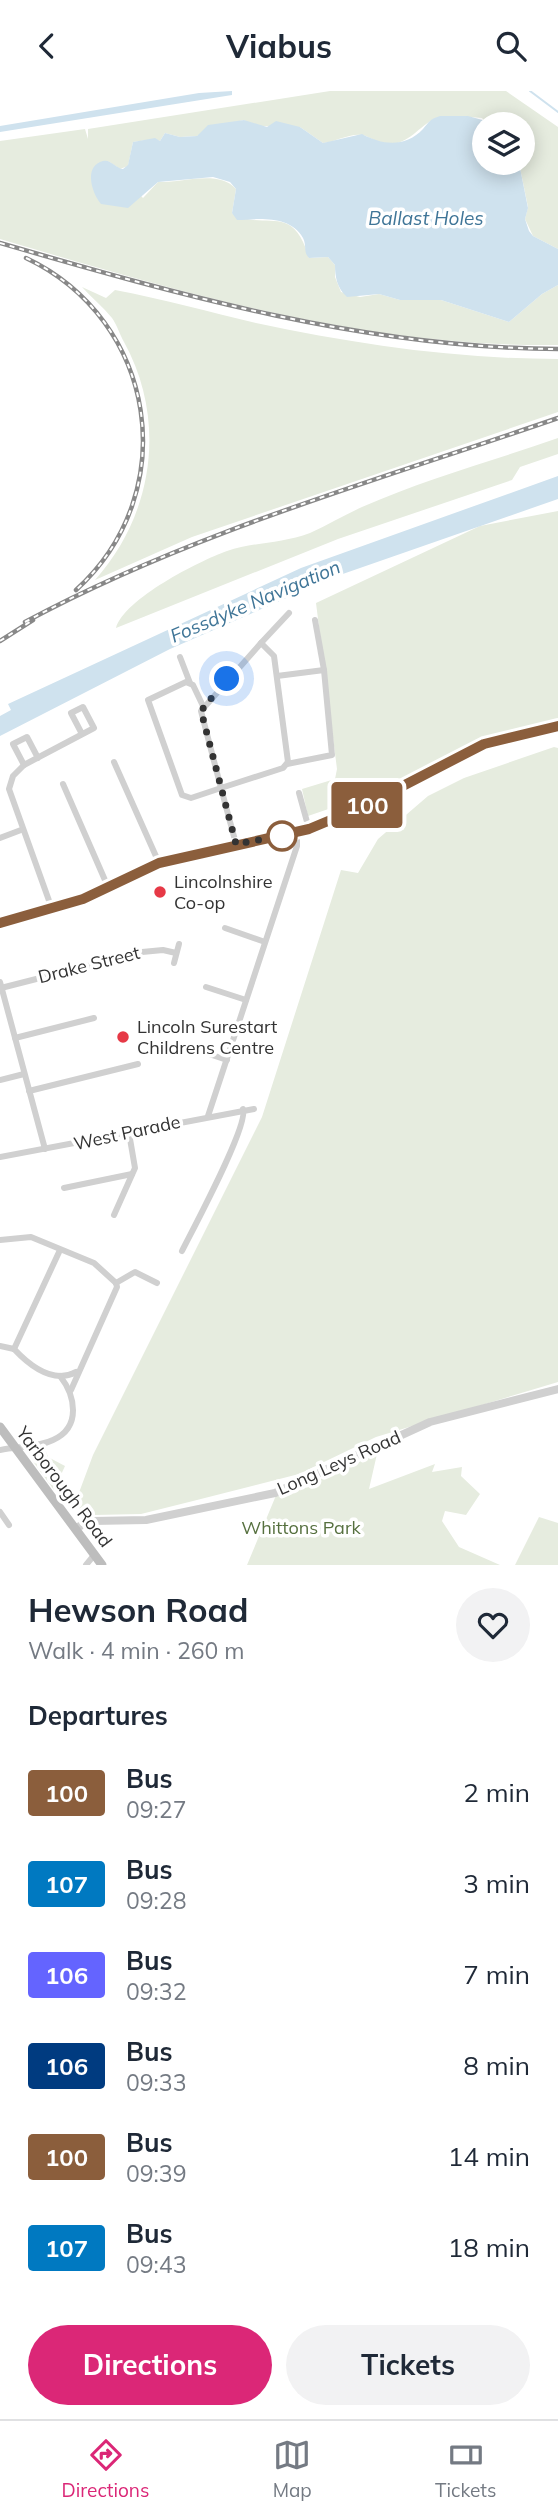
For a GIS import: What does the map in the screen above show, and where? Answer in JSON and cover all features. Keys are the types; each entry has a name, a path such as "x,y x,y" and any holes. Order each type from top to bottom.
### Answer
{"main road":[{"path":"0,923 83,899 159,863 309,829 348,814 484,744 558,726"},
{"name":"Yarborough Road","path":"0,1427 102,1565"}],"street":[{"path":"236,844 201,711 289,613"},
{"path":"190,683 148,700 182,795 187,798 288,764 329,757 334,752 315,620"},
{"path":"261,643 274,656 288,764"},
{"path":"180,657 203,706"},
{"path":"276,676 324,670"},
{"path":"52,909 21,830 9,789 13,776 24,765 82,734"},
{"path":"24,765 13,744 27,737 38,758"},
{"path":"114,762 159,863"},
{"path":"63,784 108,887"},
{"path":"0,789 9,789"},
{"path":"299,793 309,829"},
{"path":"0,838 21,830"},
{"path":"208,1116 297,846 297,833"},
{"path":"225,928 265,942"},
{"path":"174,963 179,944"},
{"name":"Drake Street","path":"1,985 142,952 163,950 176,953"},
{"path":"1,985 44,1149"},
{"path":"206,987 246,1000"},
{"path":"15,1038 94,1018"},
{"path":"0,1022 10,1019"},
{"path":"188,1047 227,1060"},
{"path":"29,1091 138,1064"},
{"path":"0,1080 24,1074"},
{"name":"West Parade","path":"0,1157 254,1108"},
{"path":"182,1251 236,1140 245,1114 243,1109"},
{"path":"114,1215 136,1163 129,1133"},
{"path":"64,1188 132,1174"},
{"path":"0,1241 31,1237 94,1263 116,1283"},
{"path":"14,1349 15,1341 60,1251"},
{"path":"0,1451 50,1442 62,1434 74,1414 71,1389 77,1371 114,1294 116,1283 135,1272 157,1283"},
{"path":"0,1346 14,1349 35,1368 60,1375 77,1371"},
{"path":"60,1375 71,1389"},
{"name":"Long Leys Road","path":"75,1528 89,1521 146,1520 275,1493 446,1417 558,1389"},
{"path":"22,1456 28,1446"},
{"path":"0,1512 9,1524"},
{"path":"86,1565 95,1555"}],"green space":[{"path":"330,91 506,91 558,127 558,249 533,236 525,219 528,207 521,175 535,175 535,112 472,112 472,117 442,116 405,140 388,144 361,135 323,143 300,127 255,126 244,120 197,136 180,137 165,133 160,141 155,139 133,142 128,166 120,169 108,161 143,198 158,182 210,178 229,183 236,189 232,213 244,218 277,221 295,229 309,258 328,257 335,265 335,277 341,292 360,297 379,294 400,300 441,300 509,322 542,294 558,285 558,345 487,344 345,327 206,297 0,239 0,141 85,129 88,139 88,129"},
{"path":"82,287 106,298 115,290 256,323 368,344 482,356 558,359 558,412 192,537 95,580 115,554 130,526 148,465 149,434 146,403 138,372 112,318"},
{"path":"558,438 558,454 520,467 512,480 338,539 116,628 122,617 147,594 164,582 215,556 237,548 310,533 362,507 410,488"},
{"path":"558,511 558,723 472,744 351,808 346,803 308,816 302,789 335,779 337,769 316,603 480,526"},
{"path":"554,747 558,748 558,1382 376,1437 299,1474 141,1514 94,1515 74,1506 93,1455 262,1117 341,870 358,873 378,839 428,796 464,778"},
{"path":"45,1449 48,1457 65,1466 54,1490 32,1460 36,1450"},
{"name":"Whittons Park","path":"377,1454 369,1489 435,1464 432,1472 462,1467 461,1476 480,1494 466,1515 445,1511 442,1521 459,1547 500,1565 247,1565 277,1493 303,1487"},
{"path":"539,1517 558,1523 558,1565 515,1565"}],"water":[{"path":"232,91 232,95 0,132 0,126 199,93"},
{"name":"Ballast Holes","path":"440,116 472,117 472,175 521,175 528,208 525,219 529,231 533,236 558,249 558,285 542,294 509,322 441,300 400,300 379,294 347,297 337,282 335,265 328,257 309,258 303,238 290,225 273,220 237,220 232,213 236,189 230,182 213,177 158,182 128,208 101,204 92,187 91,174 97,164 106,161 123,169 128,165 133,142 155,138 160,141 165,133 180,137 197,136 208,125 244,120 267,127 276,121 300,127 323,143 362,134 377,141 393,143 416,135"},
{"name":"Fossdyke Navigation","path":"558,476 558,499 337,576 170,649 0,736 0,716 11,710 8,704 301,568"}],"waterway":[{"path":"530,91 558,112"}],"railway":[{"path":"0,243 206,300 345,329 486,346 558,349"},
{"path":"26,258 70,286 104,322 128,364 141,411 142,458 132,505 110,550 76,590"},
{"path":"25,622 89,590 220,534 558,418"},
{"path":"0,641 33,620"}],"bus line":[{"name":"100","path":"0,923 83,899 159,863 178,857 309,829 364,806 438,765 484,744 523,732 558,726"}],"place":[{"name":"Lincolnshire Co-op","path":"160,892"},
{"name":"Lincoln Surestart Childrens Centre","path":"123,1037"}],"route":[{"path":"227,679 201,711 236,844 282,836"}]}
